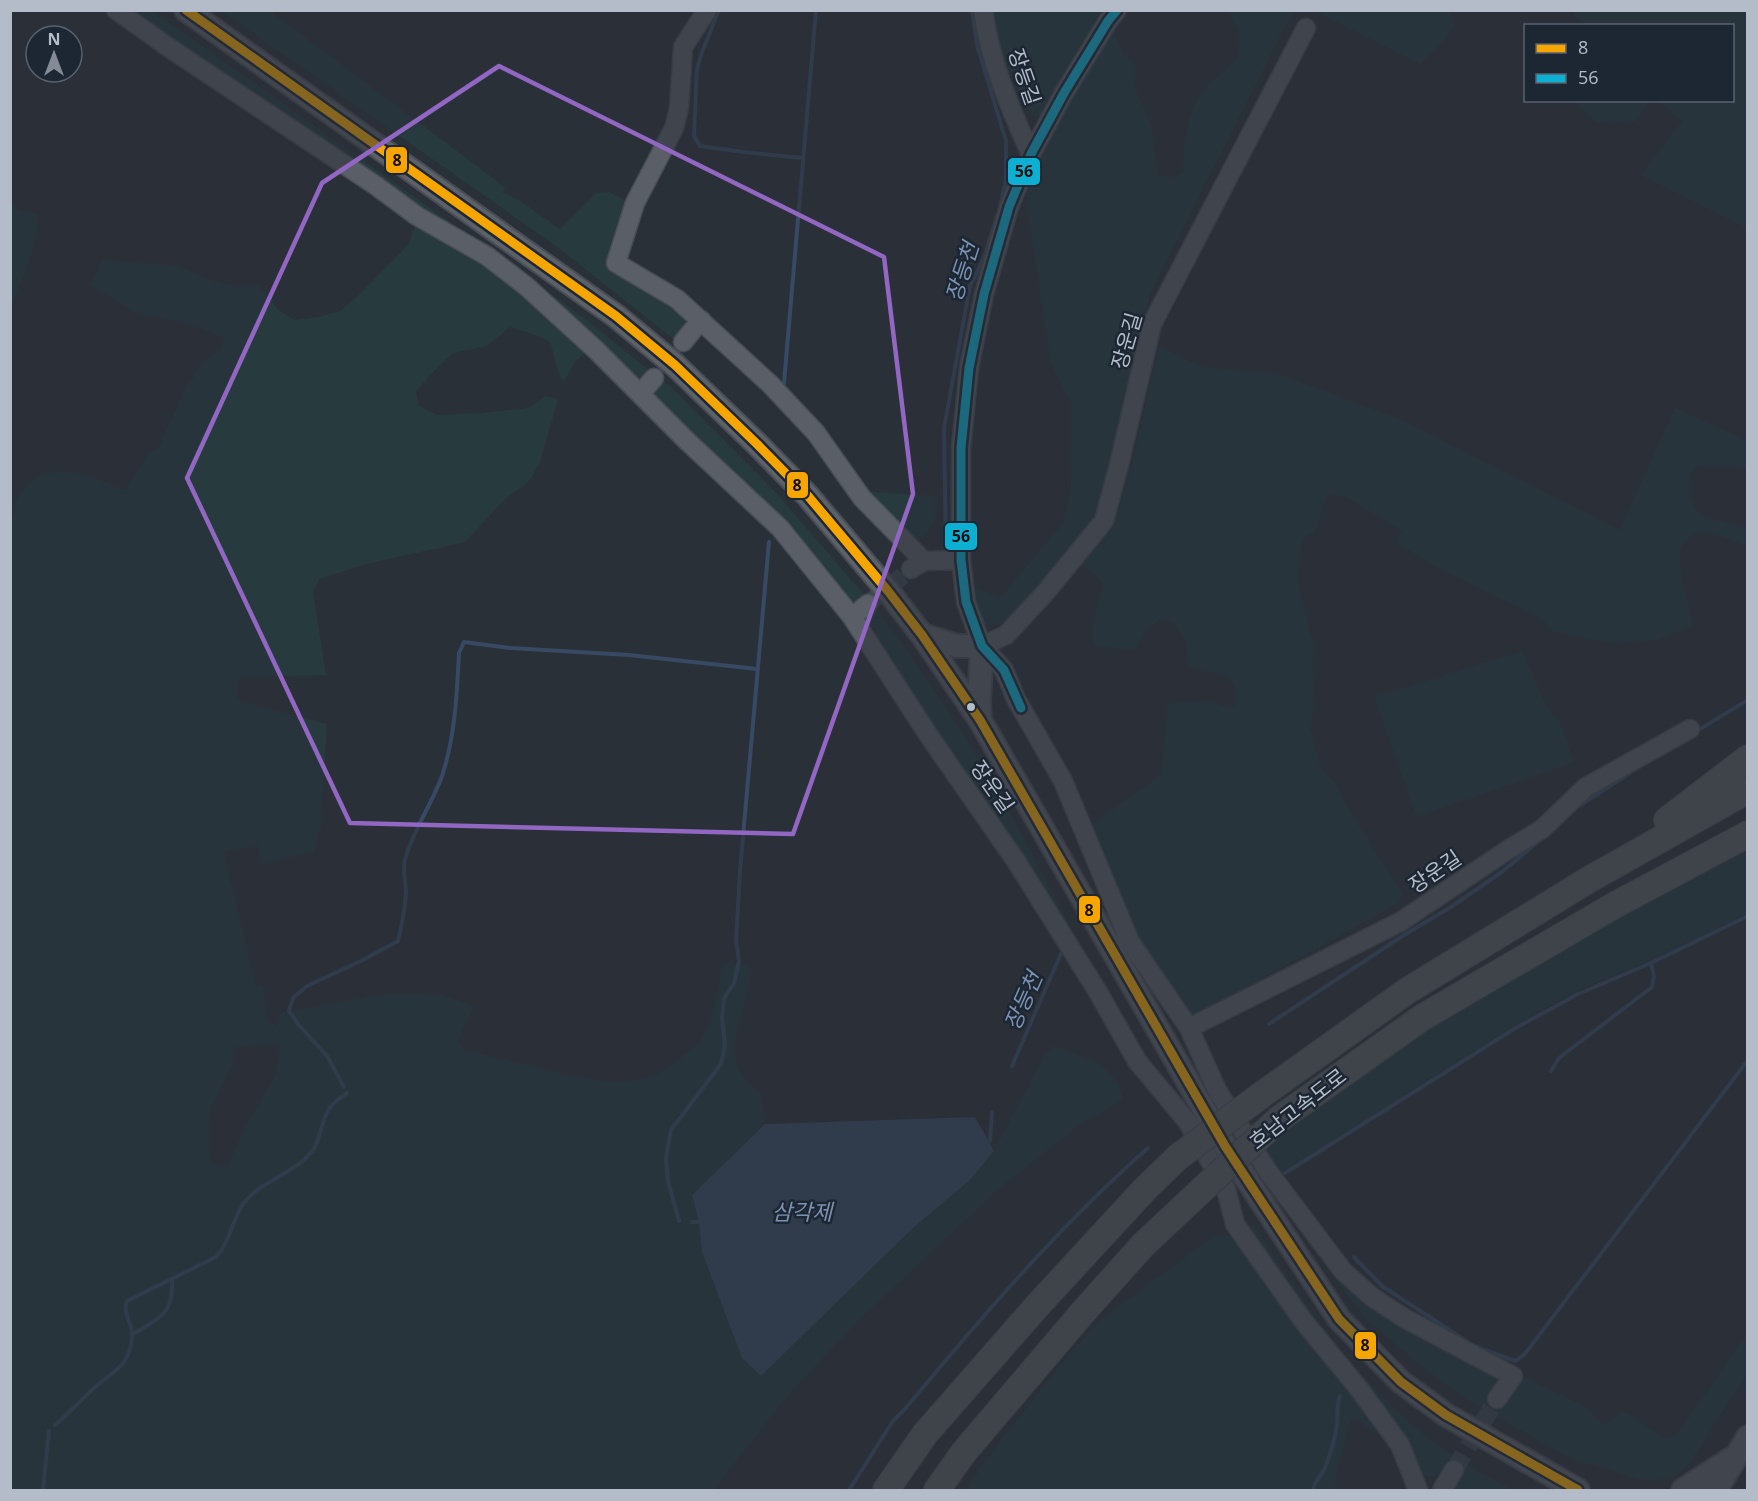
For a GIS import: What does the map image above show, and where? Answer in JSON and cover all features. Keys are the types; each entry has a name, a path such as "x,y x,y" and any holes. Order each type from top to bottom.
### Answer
{"highway":[{"name":"호남고속도로","path":"1590,879 1748,758"},
{"name":"호남고속도로","path":"886,1491 926,1434 948,1408 1122,1214 1178,1157 1407,991 1590,879 1748,790"},
{"name":"호남고속도로","path":"937,1491 964,1452 1143,1245 1279,1119 1422,1017 1615,905 1748,834"}],"main road":[{"path":"186,10 616,316 675,365 808,496 922,635 980,720 1225,1146 1340,1319 1401,1382 1446,1415 1578,1491"},
{"path":"922,635 957,646 982,646 980,720"},
{"path":"1716,1491 1748,1437"},
{"path":"1683,1491 1735,1456"}],"street":[{"name":"장운길","path":"116,10 375,185 417,216 488,256 526,286 596,350 780,528 852,617 929,736 1016,861 1098,992 1137,1061 1187,1121 1226,1189 1235,1224 1304,1322 1360,1390 1401,1445 1418,1491"},
{"path":"707,10 683,46 679,108 674,128 635,203 616,264 677,299 770,384 816,433 862,498 917,565 962,560"},
{"name":"장등길","path":"984,10 988,41 1015,121 1031,154"},
{"path":"1117,10 1064,93 1031,154 1009,207 984,294 969,368 961,448 962,560 966,602 982,646 1004,670 1016,699 1064,781 1130,942 1189,1028 1217,1090 1267,1170 1343,1271 1372,1297 1404,1318 1513,1376 1497,1399"},
{"name":"장운길","path":"982,646 1006,635 1045,593 1104,521 1152,324 1306,28"},
{"path":"683,342 701,320"},
{"path":"640,394 654,378"},
{"path":"852,617 868,604"},
{"name":"장운길","path":"1189,1028 1400,922 1542,829 1586,787 1690,729"},
{"path":"1442,1491 1454,1470"}],"highlighted area":[{"path":"499,66 884,257 913,494 793,834 350,823 187,478 322,183"}],"green space":[{"path":"1576,10 1747,11 1747,228 1641,175 1682,121 1658,102 1734,102 1734,24 1586,24 1573,15"},
{"path":"125,11 153,11 583,317 650,371 645,377 635,378 419,212"},
{"path":"222,11 270,11 505,187 503,193 519,200 560,229 596,193 610,192 626,201 609,265 685,311 685,328 680,338 677,342 560,249"},
{"path":"992,11 1106,11 1043,115 1038,117 1031,114 1019,93 996,39"},
{"path":"1229,11 1293,11 1150,293 1097,518 1040,589 1006,622 997,626 982,624 969,585 1000,598 1064,522 1071,488 1070,402 1051,363 1028,213 1028,176 1111,27 1123,53 1136,67 1134,84 1152,128 1158,175 1173,178 1183,172 1187,132 1196,102 1209,85 1238,58 1239,31"},
{"path":"1315,11 1450,11 1454,26 1420,64"},
{"path":"1575,102 1649,102 1634,122 1597,123"},
{"path":"11,202 19,210 37,214 37,224 30,260 11,304"},
{"path":"427,226 484,261 583,347 584,354 575,362 564,381 557,369 550,342 510,327 487,346 453,353 416,392 419,406 437,415 529,408 545,396 558,399 540,462 532,477 504,500 465,542 367,564 319,579 313,591 326,675 239,677 237,700 327,724 321,826 314,852 261,864 257,845 224,852 256,987 263,986 268,1021 277,1026 280,1013 388,993 438,994 474,1006 458,1040 464,1050 574,1076 605,1081 633,1081 658,1075 700,1043 711,1020 723,964 745,965 751,969 749,986 736,1035 735,1051 737,1066 746,1080 761,1093 765,1124 692,1195 699,1222 702,1252 742,1358 761,1376 913,1228 970,1180 994,1151 1045,1055 1052,1047 1058,1047 1099,1064 1114,1078 1123,1099 1081,1124 1004,1184 860,1319 787,1396 715,1490 11,1490 10,519 14,516 16,501 22,491 40,474 66,471 86,475 126,490 147,455 158,449 184,391 205,360 222,349 222,337 199,327 135,312 90,285 103,259 117,262 175,265 214,281 235,286 256,285 265,291 278,310 295,320 340,311 408,245 415,227","holes":["280,1043 276,1074 246,1126 227,1167 210,1163 211,1108 233,1063 233,1048"]},
{"path":"1159,346 1202,367 1279,374 1404,421 1620,530 1675,408 1747,441 1747,467 1696,466 1689,486 1691,498 1701,516 1747,528 1747,546 1710,533 1694,533 1689,537 1683,544 1680,562 1692,626 1656,640 1619,643 1591,640 1553,631 1540,617 1448,573 1396,543 1403,531 1348,498 1328,494 1314,533 1302,538 1298,584 1313,642 1312,672 1315,687 1311,730 1322,772 1332,779 1402,893 1399,903 1195,1015 1183,1010 1137,937 1090,826 1162,774 1167,704 1205,701 1236,708 1235,686 1229,677 1188,666 1186,642 1175,623 1159,620 1146,628 1136,650 1094,646 1092,629 1103,582 1082,564 1114,526 1131,468"},
{"path":"657,376 670,386 779,496 867,598 855,605 844,602 651,400 650,384"},
{"path":"861,491 935,496 935,522 918,543"},
{"path":"874,606 972,749 1002,799 1116,1008 1160,1074 1153,1075 863,629 863,615"},
{"path":"1522,651 1546,706 1559,721 1574,762 1417,817 1374,697"},
{"path":"1747,844 1747,913 1649,961 1576,991 1513,1026 1282,1172 1266,1152 1276,1138 1383,1058 1470,1003"},
{"path":"1254,1225 1317,1318 1363,1376 1389,1403 1446,1451 1513,1490 1451,1490 1449,1463 1435,1476 1417,1473 1361,1386 1247,1229"},
{"path":"1215,1235 1237,1235 1388,1436 1373,1432 1358,1419 1351,1419 1335,1481 1336,1490 966,1490 994,1449 1057,1369 1097,1323"},
{"path":"1310,1242 1341,1274 1491,1373 1497,1380 1495,1388 1520,1375 1586,1407 1604,1426 1622,1411 1664,1438 1677,1435 1747,1333 1747,1374 1687,1467 1672,1478 1644,1481 1576,1461 1469,1401 1424,1368 1367,1320"}],"water":[{"name":"삼각제","path":"975,1117 994,1151 970,1180 913,1228 761,1376 742,1358 702,1252 699,1222 692,1195 765,1124"}],"waterway":[{"path":"719,10 697,69 694,136 700,146 803,158"},
{"path":"784,383 816,10"},
{"name":"장등천","path":"972,10 977,45 1006,141 1006,179 1000,207"},
{"name":"장등천","path":"946,548 944,428 970,286 984,258 997,215"},
{"path":"679,1221 668,1181 666,1158 671,1130 721,1064 725,1046 722,1018 724,998 734,983 739,961 736,941 740,871 769,542"},
{"path":"344,1087 327,1056 289,1011 293,998 307,986 398,941 406,898 405,860 412,839 442,776 455,715 459,653 464,642 510,648 629,655 757,669"},
{"path":"1695,732 1748,700"},
{"path":"1579,806 1630,773"},
{"path":"1269,1024 1404,935 1451,907 1503,871 1539,841"},
{"path":"1285,1173 1514,1029 1578,994 1651,963 1748,916"},
{"name":"장등천","path":"1012,1066 1063,949"},
{"path":"1551,1071 1559,1058 1652,987 1654,976 1651,963"},
{"path":"1474,1346 1515,1361 1524,1355 1748,1060"},
{"path":"55,1425 124,1362 131,1346 132,1336 126,1310 127,1301 216,1257 225,1245 243,1204 259,1188 308,1156 316,1145 328,1110 347,1093"},
{"name":"장등천","path":"987,1143 990,1140 992,1112"},
{"path":"849,1490 893,1421 992,1307 1083,1209 1148,1148"},
{"path":"692,1222 703,1222"},
{"path":"1354,1257 1382,1286 1468,1342"},
{"path":"133,1334 158,1319 168,1308 171,1300 172,1279"},
{"path":"1313,1490 1324,1470 1332,1447 1340,1396"},
{"path":"43,1490 49,1431"}],"tunnel":[{"path":"868,604 911,569"},
{"path":"1454,1470 1497,1399"}],"transit line":[{"name":"8","path":"186,10 616,316 675,365 808,496 922,635 980,720 1225,1146 1339,1319 1401,1382 1446,1415 1578,1490"},
{"name":"56","path":"1021,708 1004,670 982,646 966,602 961,560 961,448 969,368 984,294 1009,207 1031,154 1064,93 1117,10"}]}
